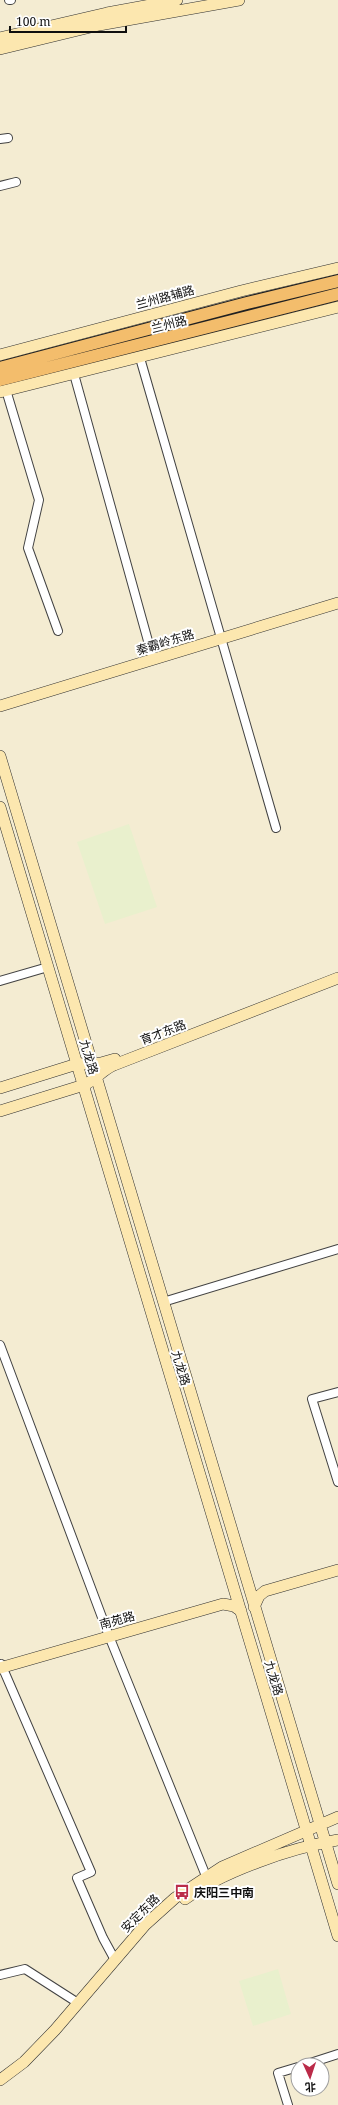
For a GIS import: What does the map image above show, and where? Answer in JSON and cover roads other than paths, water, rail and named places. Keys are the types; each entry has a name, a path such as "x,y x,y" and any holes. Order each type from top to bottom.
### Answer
{"main road":[{"path":"0,38 107,13 177,0"},
{"path":"0,49 99,25 239,0"},
{"name":"兰州路辅路","path":"0,355 241,290 338,268"},
{"name":"兰州路","path":"0,368 247,303 338,281"},
{"name":"兰州路","path":"2,387 338,294"},
{"path":"2,387 74,374 338,308"},
{"name":"秦霸岭东路","path":"221,637 338,599"},
{"name":"秦霸岭东路","path":"0,706 152,658 338,603"},
{"name":"秦霸岭东路","path":"0,700 152,658"},
{"name":"九龙路","path":"0,756 338,1884"},
{"name":"九龙路","path":"0,807 338,1936"},
{"name":"育才东路","path":"0,1088 77,1064 112,1061 338,973"},
{"name":"育才东路","path":"0,1111 84,1086 97,1078 104,1070 114,1065 338,978"},
{"path":"247,1582 252,1587 260,1588 338,1566"},
{"path":"254,1607 259,1596 265,1590 338,1570"},
{"name":"南苑路","path":"1,1666 222,1601 230,1597 233,1586"},
{"name":"南苑路","path":"108,1634 223,1604 234,1606 241,1611"},
{"name":"安定东路","path":"0,2080 24,2062 55,2030 115,1960 174,1898 206,1876 338,1817"},
{"name":"安定东路","path":"0,2088 16,2078 39,2056 150,1931 178,1904 192,1894 226,1877 281,1854 310,1845 338,1840"}],"street":[{"path":"0,186 16,182"},
{"path":"140,358 276,828"},
{"path":"74,374 152,658"},
{"path":"2,387 39,500 28,548 58,631"},
{"path":"0,981 48,967"},
{"path":"164,1302 338,1250"},
{"path":"0,1345 108,1634 206,1876"},
{"path":"338,1392 312,1399 338,1482"},
{"path":"1,1666 91,1872 77,1878 103,1938 115,1960"},
{"path":"0,1975 25,1969 78,2003"},
{"path":"288,2105 278,2073 290,2069"}],"place":[{"name":"庆阳三中南","path":"182,1892"}]}
